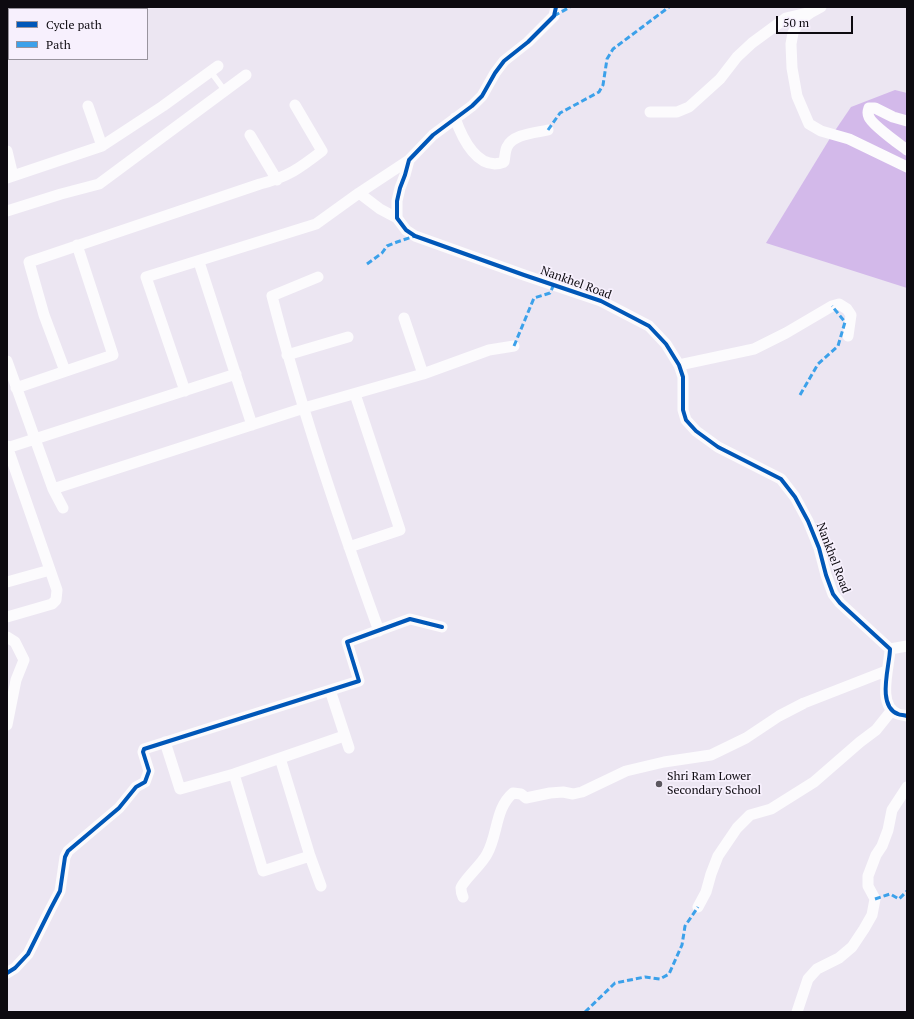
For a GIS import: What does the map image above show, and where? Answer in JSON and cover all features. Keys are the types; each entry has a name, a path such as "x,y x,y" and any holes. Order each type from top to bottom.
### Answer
{"street":[{"path":"185,391 146,277 199,262 316,224 409,160 433,135 482,96 495,73 504,61 528,42 554,16 556,7"},
{"path":"821,7 799,21 793,33 791,44 792,68 797,96 808,124 821,131 849,138 907,168"},
{"path":"650,112 677,112 689,107 720,79 737,57 770,28 786,18 810,13"},
{"path":"7,151 10,177 102,146 163,106 214,69"},
{"path":"7,211 60,194 99,184 246,75"},
{"path":"65,371 44,315 29,262 260,184 277,180 296,171 322,151 295,105"},
{"path":"88,106 102,146"},
{"path":"907,121 893,118 875,108 869,108 867,112 869,119 876,126 907,150"},
{"path":"455,118 459,129 472,151 484,162 498,165 504,162 506,148 511,141 523,136 548,130"},
{"path":"250,135 277,180"},
{"path":"359,193 380,209 397,218 397,201 409,160"},
{"name":"Nankhel Road","path":"397,218 406,230 415,236 601,301 648,326 666,344 679,364 683,376 683,410 686,420 696,431 718,447 781,479 795,497 808,521 819,548 826,576 834,594 840,603 890,649"},
{"path":"16,388 113,355 77,245"},
{"path":"199,262 252,425"},
{"path":"318,278 272,296 287,355 349,547 379,631"},
{"path":"679,364 754,349 786,333 832,306 839,304 847,309 851,315 848,336"},
{"path":"404,318 423,374"},
{"path":"287,355 348,336"},
{"path":"53,489 304,408 423,374 488,350 514,346"},
{"path":"7,361 53,489 63,508"},
{"path":"7,617 52,604 56,600 57,590 7,447 236,374"},
{"path":"349,547 400,530 355,394"},
{"path":"7,582 50,570"},
{"path":"7,973 15,968 28,954 60,891 65,857 68,851 119,808 136,787 145,782 149,771 143,752 144,749 359,681 347,642 410,620 442,627"},
{"path":"7,637 15,642 24,660 16,680 7,725"},
{"path":"907,646 890,649 890,656 886,671 887,702 892,710 897,714 907,716"},
{"path":"463,897 461,888 484,861 492,845 502,809 513,793 517,793 526,798 550,793 563,792 573,794 582,792 626,771 664,762 711,755 746,738 779,716 804,703 886,671"},
{"path":"330,690 349,748"},
{"path":"698,907 706,892 718,856 737,828 750,815 770,809 814,782 876,730 892,710"},
{"path":"165,742 180,789 234,774 344,736"},
{"path":"280,758 310,856 321,886"},
{"path":"234,774 263,871 310,856"},
{"path":"797,1012 808,979 817,969 839,958 852,947 872,915 875,899 868,886 868,876 888,830 892,810 907,786"}],"lane":[{"path":"214,69 226,91"}],"shaded area":[{"path":"895,90 907,93 907,288 766,243 832,135 851,107"}],"marked path":[{"path":"554,16 570,7"},
{"path":"548,130 560,113 599,92 603,85 607,59 613,49 669,7"},
{"path":"367,264 382,253 387,246 415,236"},
{"path":"514,346 534,298 550,293 554,284"},
{"path":"800,395 818,364 838,346 845,322 832,306"},
{"path":"875,899 890,894 899,899 907,891"},
{"path":"585,1012 615,983 645,977 660,979 669,974 682,945 685,926 698,907"}],"cycle path":[{"path":"556,7 554,16 528,42 504,61 495,73 482,96 472,106 433,135 409,160 397,201 397,218 406,230 415,236 601,301 649,326 666,344 679,365 683,377 683,410 686,420 696,431 718,447 781,479 795,497 808,521 819,548 833,594 840,603 890,649 886,684 887,703 891,710 898,714 907,716"},
{"path":"7,973 15,968 28,954 60,891 65,857 68,851 119,808 136,787 145,782 149,771 143,752 144,749 359,681 347,642 410,619 442,627"}],"place":[{"name":"Shri Ram Lower Secondary School","path":"659,784"}]}
